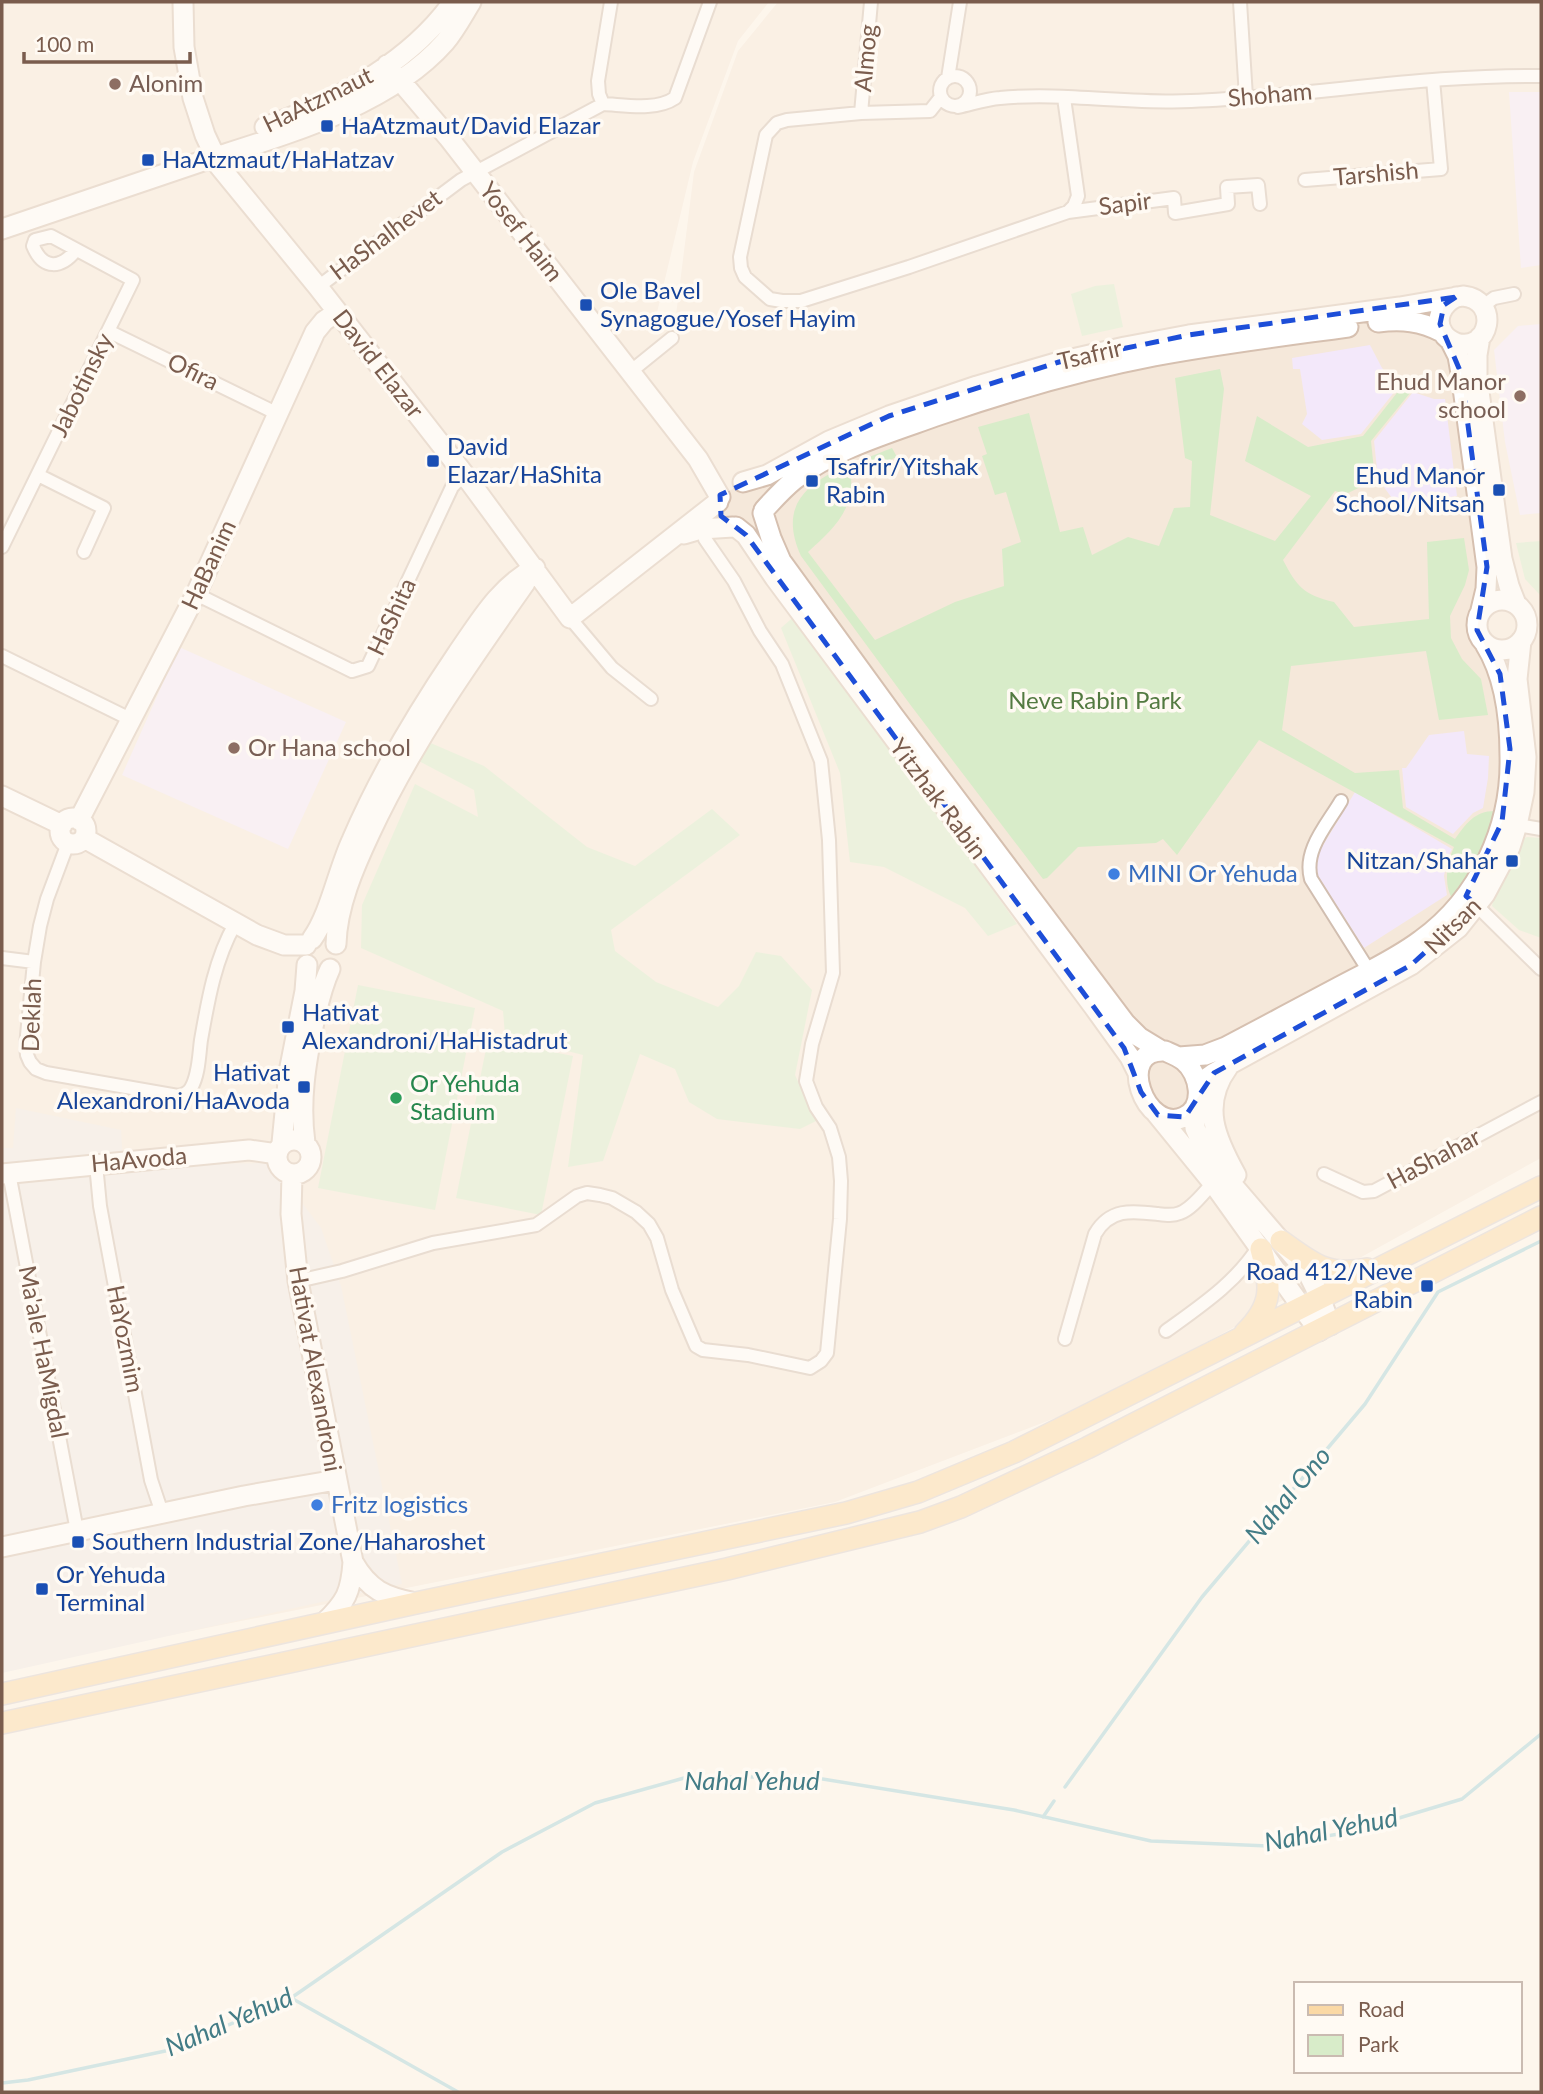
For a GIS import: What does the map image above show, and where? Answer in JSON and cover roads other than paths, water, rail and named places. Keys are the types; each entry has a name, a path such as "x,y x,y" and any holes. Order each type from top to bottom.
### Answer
{"main road":[{"path":"2,1694 416,1603 832,1516 918,1492 1014,1452 1541,1186"},
{"path":"2,1723 727,1569 920,1522 961,1507 1067,1458 1541,1217"},
{"path":"1281,1241 1306,1259 1333,1271 1352,1272 1393,1262"},
{"path":"1236,1341 1261,1315 1269,1297 1268,1279 1260,1248"}],"street":[{"name":"David Elazar","path":"183,2 187,72 196,108 212,151 227,177 318,287 464,474 570,618"},
{"name":"HaAtzmaut","path":"399,69 453,2"},
{"name":"HaAtzmaut","path":"2,216 212,151 315,123 349,108 399,69 444,43 471,2"},
{"path":"603,104 598,81 611,2"},
{"name":"HaShalhevet","path":"318,287 474,172 603,104 655,106 675,98 710,2"},
{"name":"Almog","path":"861,113 871,2"},
{"path":"941,97 948,105 958,107 970,97 960,81 954,49 960,2"},
{"path":"1240,2 1246,97"},
{"name":"Yosef Haim","path":"399,69 474,172 698,459 719,499"},
{"name":"Shoham","path":"958,107 999,98 1189,102 1433,80 1507,75 1541,76"},
{"name":"Tarshish","path":"1305,180 1441,169 1433,80"},
{"path":"960,81 941,86 941,97 930,110 861,113 787,120 776,124 766,135 739,262 745,277 770,299 782,302 801,301 1068,212 1078,197 1064,98"},
{"name":"Shoham","path":"960,81 999,98"},
{"name":"HaAtzmaut","path":"2,229 212,151"},
{"name":"Sapir","path":"1068,212 1174,198 1175,213 1228,204 1227,187 1258,185 1260,204"},
{"name":"Jabotinsky","path":"2,547 133,280 76,250"},
{"path":"1483,306 1494,298 1514,294"},
{"path":"1481,610 1498,600 1508,600 1516,604 1527,620 1527,629 1521,641 1504,650 1494,649 1485,644 1476,625 1486,589 1487,567 1458,356 1440,324 1440,313 1444,305 1456,297 1472,298 1483,306 1487,314 1487,324 1480,337 1477,355 1477,377 1502,559 1516,604"},
{"name":"Tsafrir","path":"742,482 767,475 820,446 868,425 1027,370 1168,339 1456,297"},
{"name":"HaBanim","path":"73,832 197,594 316,332 324,321 337,312"},
{"name":"Tsafrir","path":"763,511 800,475 858,445 967,406 1076,373 1188,350 1388,321 1422,323 1446,336"},
{"name":"Ofira","path":"108,331 278,414"},
{"path":"1446,336 1465,344 1480,337"},
{"path":"630,372 672,338"},
{"name":"Yosef Haim","path":"698,459 717,473 742,482"},
{"name":"HaShita","path":"197,594 352,671 369,666 452,487 464,474"},
{"path":"38,475 104,508 84,552"},
{"path":"651,699 612,668 570,618 670,541 701,523 727,487 742,482 751,484 760,491 764,502 763,511 757,522 751,526 701,523"},
{"path":"719,499 721,516 734,527"},
{"name":"Yitzhak Rabin","path":"763,511 781,561 893,715 1118,1014 1139,1037 1170,1054"},
{"path":"298,1281 342,1271 433,1243 536,1225 568,1201 587,1193 612,1198 636,1212 649,1224 657,1238 672,1290 696,1346 704,1350 747,1355 810,1368 821,1362 827,1353 841,1219 840,1169 830,1128 816,1107 806,1081 812,1044 833,973 829,841 821,761 782,664 760,631 734,581 705,539 701,523"},
{"name":"Yitzhak Rabin","path":"734,527 746,535 791,600 1124,1048 1138,1073"},
{"path":"535,568 456,680 404,766 364,846 339,914 336,944 338,961 330,969 321,990 303,1086 305,1143 311,1152 310,1163 303,1172 292,1174 279,1165 279,1148 289,1072 305,991 307,952 321,925 351,840 391,760 418,714 494,602 519,576 535,568"},
{"name":"Nitsan","path":"1170,1054 1205,1055 1226,1047 1421,940 1472,901 1501,866 1517,825 1526,773 1517,679 1521,641"},
{"name":"Nitsan","path":"1197,1099 1207,1078 1411,965 1458,928 1496,841 1510,784 1509,733 1503,687 1497,664 1485,644"},
{"path":"2,656 130,719"},
{"path":"2,796 73,832 280,949 307,952"},
{"path":"1341,801 1311,852 1309,870 1311,879 1368,971"},
{"path":"1517,825 1541,829"},
{"name":"Deklah","path":"73,832 47,899 34,962 26,1046 30,1062 37,1069 46,1073 178,1096 186,1094 192,1087 213,981 235,924"},
{"path":"1472,901 1541,969"},
{"path":"307,952 322,936 336,944"},
{"path":"307,952 316,971 330,969"},
{"path":"2,958 34,962"},
{"path":"1311,1302 1307,1273 1213,1162 1200,1141 1195,1128 1197,1099 1194,1074 1189,1065 1170,1054 1151,1052 1143,1058 1138,1073 1141,1092 1149,1105 1213,1183 1260,1248 1311,1302 1324,1328"},
{"path":"1234,1061 1216,1089 1214,1127 1224,1153 1261,1219"},
{"path":"1156,1113 1163,1118 1185,1117 1197,1099"},
{"name":"HaShahar","path":"1324,1174 1363,1192 1374,1191 1541,1102"},
{"path":"279,1148 293,1139 305,1143"},
{"name":"HaAvoda","path":"5,1174 279,1148"},
{"name":"HaYozmim","path":"96,1164 100,1206 151,1480 162,1513"},
{"name":"Ma'ale HaMigdal","path":"5,1174 77,1531"},
{"name":"Hativat Alexandroni","path":"292,1174 291,1214 298,1281 353,1562 360,1575 379,1591 390,1597 416,1603"},
{"path":"1065,1339 1100,1224 1108,1218 1128,1212 1168,1215 1183,1212 1213,1183"},
{"path":"1166,1331 1232,1279 1260,1248"},
{"path":"2,1547 336,1480"},
{"name":"Hativat Alexandroni","path":"324,1623 348,1594 353,1562"}],"waterway":[{"name":"Nahal Ono","path":"1065,1787 1202,1597 1365,1404 1438,1292 1541,1241"},
{"name":"Nahal Yehud","path":"2,2083 170,2050 291,1998 502,1852 595,1803 684,1778 804,1776 1014,1810 1151,1841 1268,1846 1356,1831 1462,1799 1541,1734"},
{"name":"Nahal Ono","path":"1043,1817 1054,1801"},
{"path":"293,1999 458,2092"}],"place":[{"name":"Alonim","path":"115,84"},
{"name":"HaAtzmaut/David Elazar","path":"327,126"},
{"name":"HaAtzmaut/HaHatzav","path":"148,160"},
{"name":"Ole Bavel Synagogue/Yosef Hayim","path":"586,305"},
{"name":"Ehud Manor school","path":"1520,396"},
{"name":"David Elazar/HaShita","path":"433,461"},
{"name":"Tsafrir/Yitshak Rabin","path":"812,481"},
{"name":"Ehud Manor School/Nitsan","path":"1499,490"},
{"name":"Or Hana school","path":"234,748"},
{"name":"Nitzan/Shahar","path":"1512,861"},
{"name":"MINI Or Yehuda","path":"1114,874"},
{"name":"Hativat Alexandroni/HaHistadrut","path":"288,1027"},
{"name":"Hativat Alexandroni/HaAvoda","path":"304,1087"},
{"name":"Or Yehuda Stadium","path":"396,1098"},
{"name":"Road 412/Neve Rabin","path":"1427,1286"},
{"name":"Fritz logistics","path":"317,1505"},
{"name":"Southern Industrial Zone/Haharoshet","path":"78,1542"},
{"name":"Or Yehuda Terminal","path":"42,1589"}],"park label":[{"name":"Neve Rabin Park","path":"1095,701"}]}
